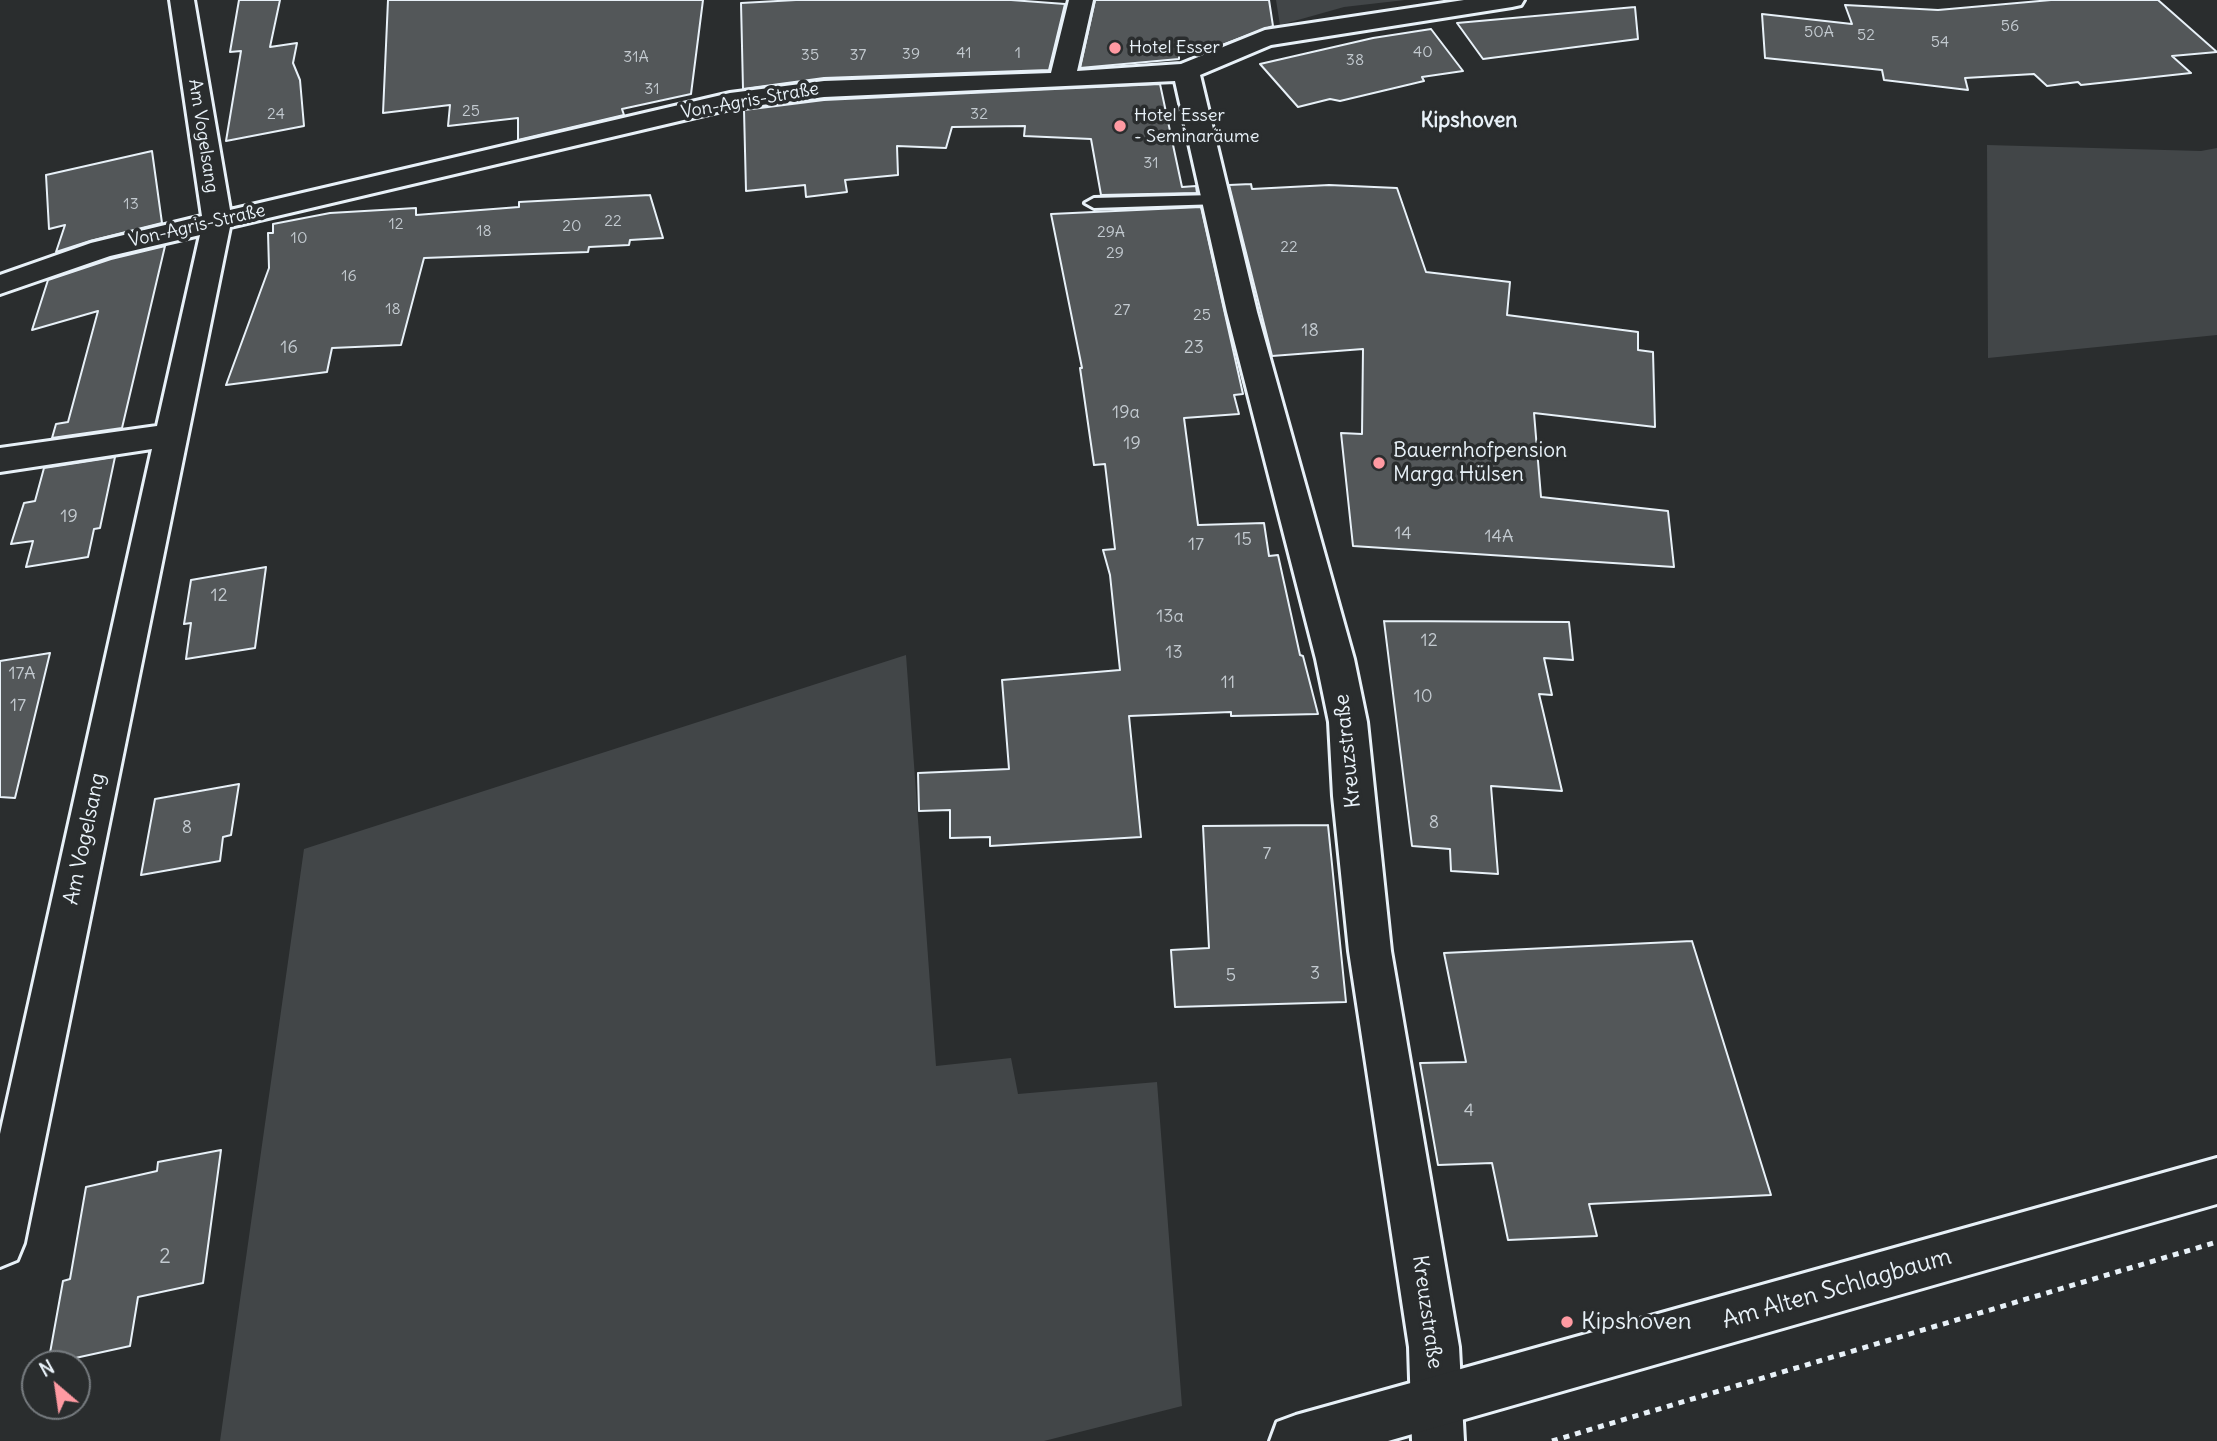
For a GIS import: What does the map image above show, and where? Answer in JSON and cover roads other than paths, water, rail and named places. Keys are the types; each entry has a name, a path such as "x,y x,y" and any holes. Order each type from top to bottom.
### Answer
{"street":[{"name":"Am Vogelsang","path":"0,1243 217,220 182,0"},
{"path":"1062,80 1081,0"},
{"name":"Von-Agris-Straße","path":"0,285 101,249 217,220 755,97 824,89 1062,80 1186,72 1265,38 1499,1"},
{"name":"Kreuzstraße","path":"1186,72 1214,200 1332,646 1348,722 1370,951 1434,1347 1438,1421"},
{"path":"0,460 170,435"},
{"name":"Am Alten Schlagbaum","path":"1296,1441 1438,1421 2217,1181"}],"lane":[{"path":"1094,203 1214,200"}],"place":[{"name":"Hotel Esser","path":"1115,48"},
{"name":"Hotel Esser - Seminaräume","path":"1120,126"},
{"name":"Bauernhofpension Marga Hülsen","path":"1379,463"},
{"name":"Kipshoven","path":"1567,1322"}],"district":[{"name":"Kipshoven","path":"1469,121"}]}
